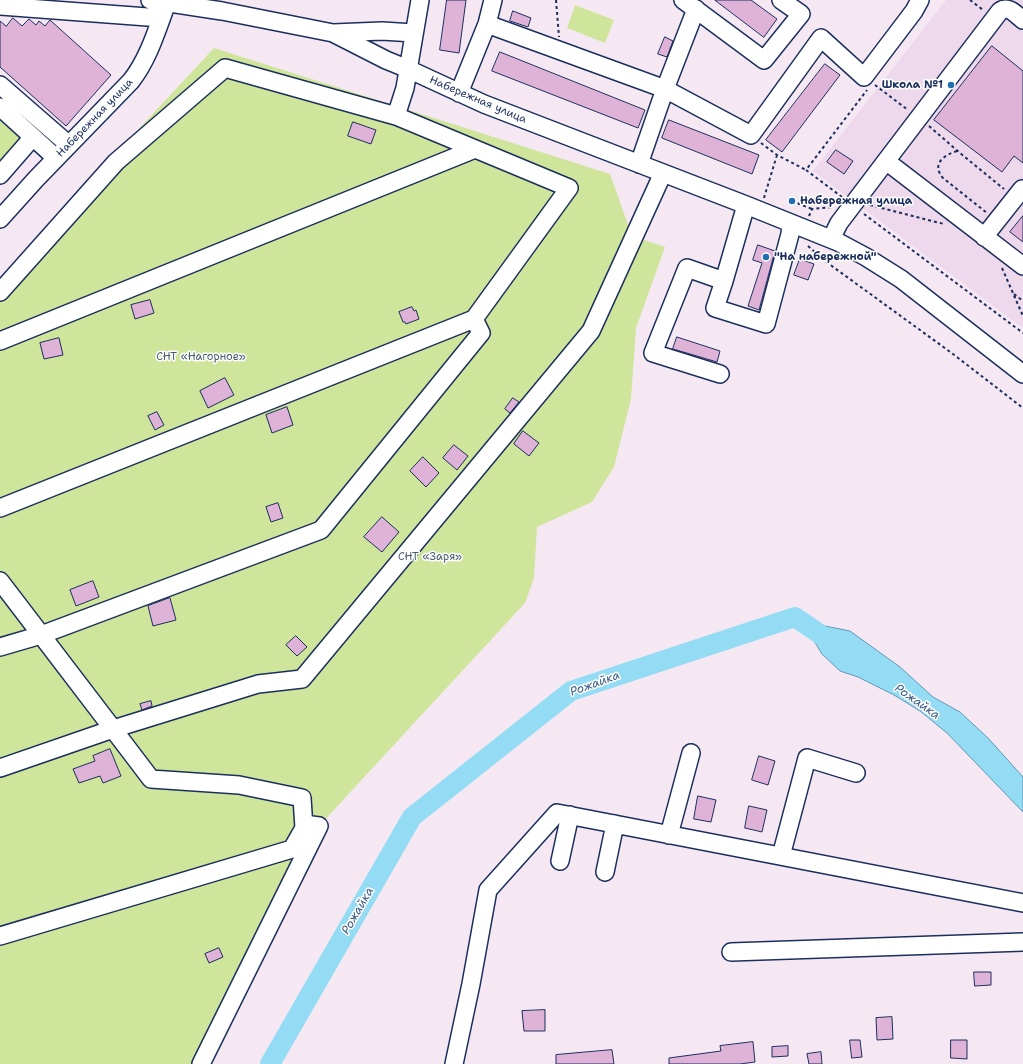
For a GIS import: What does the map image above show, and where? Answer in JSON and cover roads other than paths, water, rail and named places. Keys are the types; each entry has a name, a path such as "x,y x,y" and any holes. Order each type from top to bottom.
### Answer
{"street":[{"path":"396,116 405,88 420,0"},
{"path":"460,93 487,24 493,0"},
{"path":"639,164 665,89 689,5 764,60 800,14 781,0"},
{"path":"487,24 665,89 752,135 820,38 864,77 914,11 920,0"},
{"path":"0,6 159,7"},
{"name":"Набережная улица","path":"0,219 56,158 139,72 144,62 159,7 223,6 333,33 386,60 529,122 752,207 831,239 866,257 905,282 1023,374"},
{"path":"831,239 837,226 854,203 1000,11 1006,9 1023,20"},
{"path":"376,55 372,46 376,36 382,31"},
{"name":"Набережная улица","path":"333,33 382,31 414,33"},
{"path":"0,292 116,162 225,68 396,116 569,188 474,319 0,508"},
{"path":"0,85 69,145"},
{"path":"0,107 56,158"},
{"path":"0,175 33,137"},
{"path":"0,341 475,149"},
{"path":"886,162 1023,266"},
{"path":"0,768 112,729 258,684 302,679 591,331 663,173"},
{"path":"984,236 1019,194"},
{"path":"752,207 715,308 766,324 790,234 797,225"},
{"path":"720,374 653,353 687,268 724,281"},
{"path":"0,648 41,635 321,530 480,333 474,319"},
{"path":"0,582 151,779 238,785 302,798 304,824 304,828 292,849 0,936"},
{"path":"669,835 691,753"},
{"path":"780,856 807,758 856,773"},
{"path":"454,1064 471,984 488,890 557,813 1023,903"},
{"path":"560,861 570,815"},
{"path":"201,1064 319,826 304,824"},
{"path":"605,872 615,824"},
{"path":"731,952 1023,942"}],"water":[{"path":"825,626 850,631 900,667 933,697 960,712 988,738 1023,777 1023,812 947,733 920,711 894,695 858,677 840,671 822,654 811,636 817,627"}],"waterway":[{"name":"Рожайка","path":"270,1064 412,817 571,691 795,617 837,646"}],"place":[{"name":"Школа №1","path":"951,85"},
{"name":"Набережная улица","path":"792,201"},
{"name":"\"На набережной\"","path":"766,257"}],"park label":[{"name":"СНТ «Нагорное»","path":"201,357"},
{"name":"СНТ «Заря»","path":"430,557"}]}
